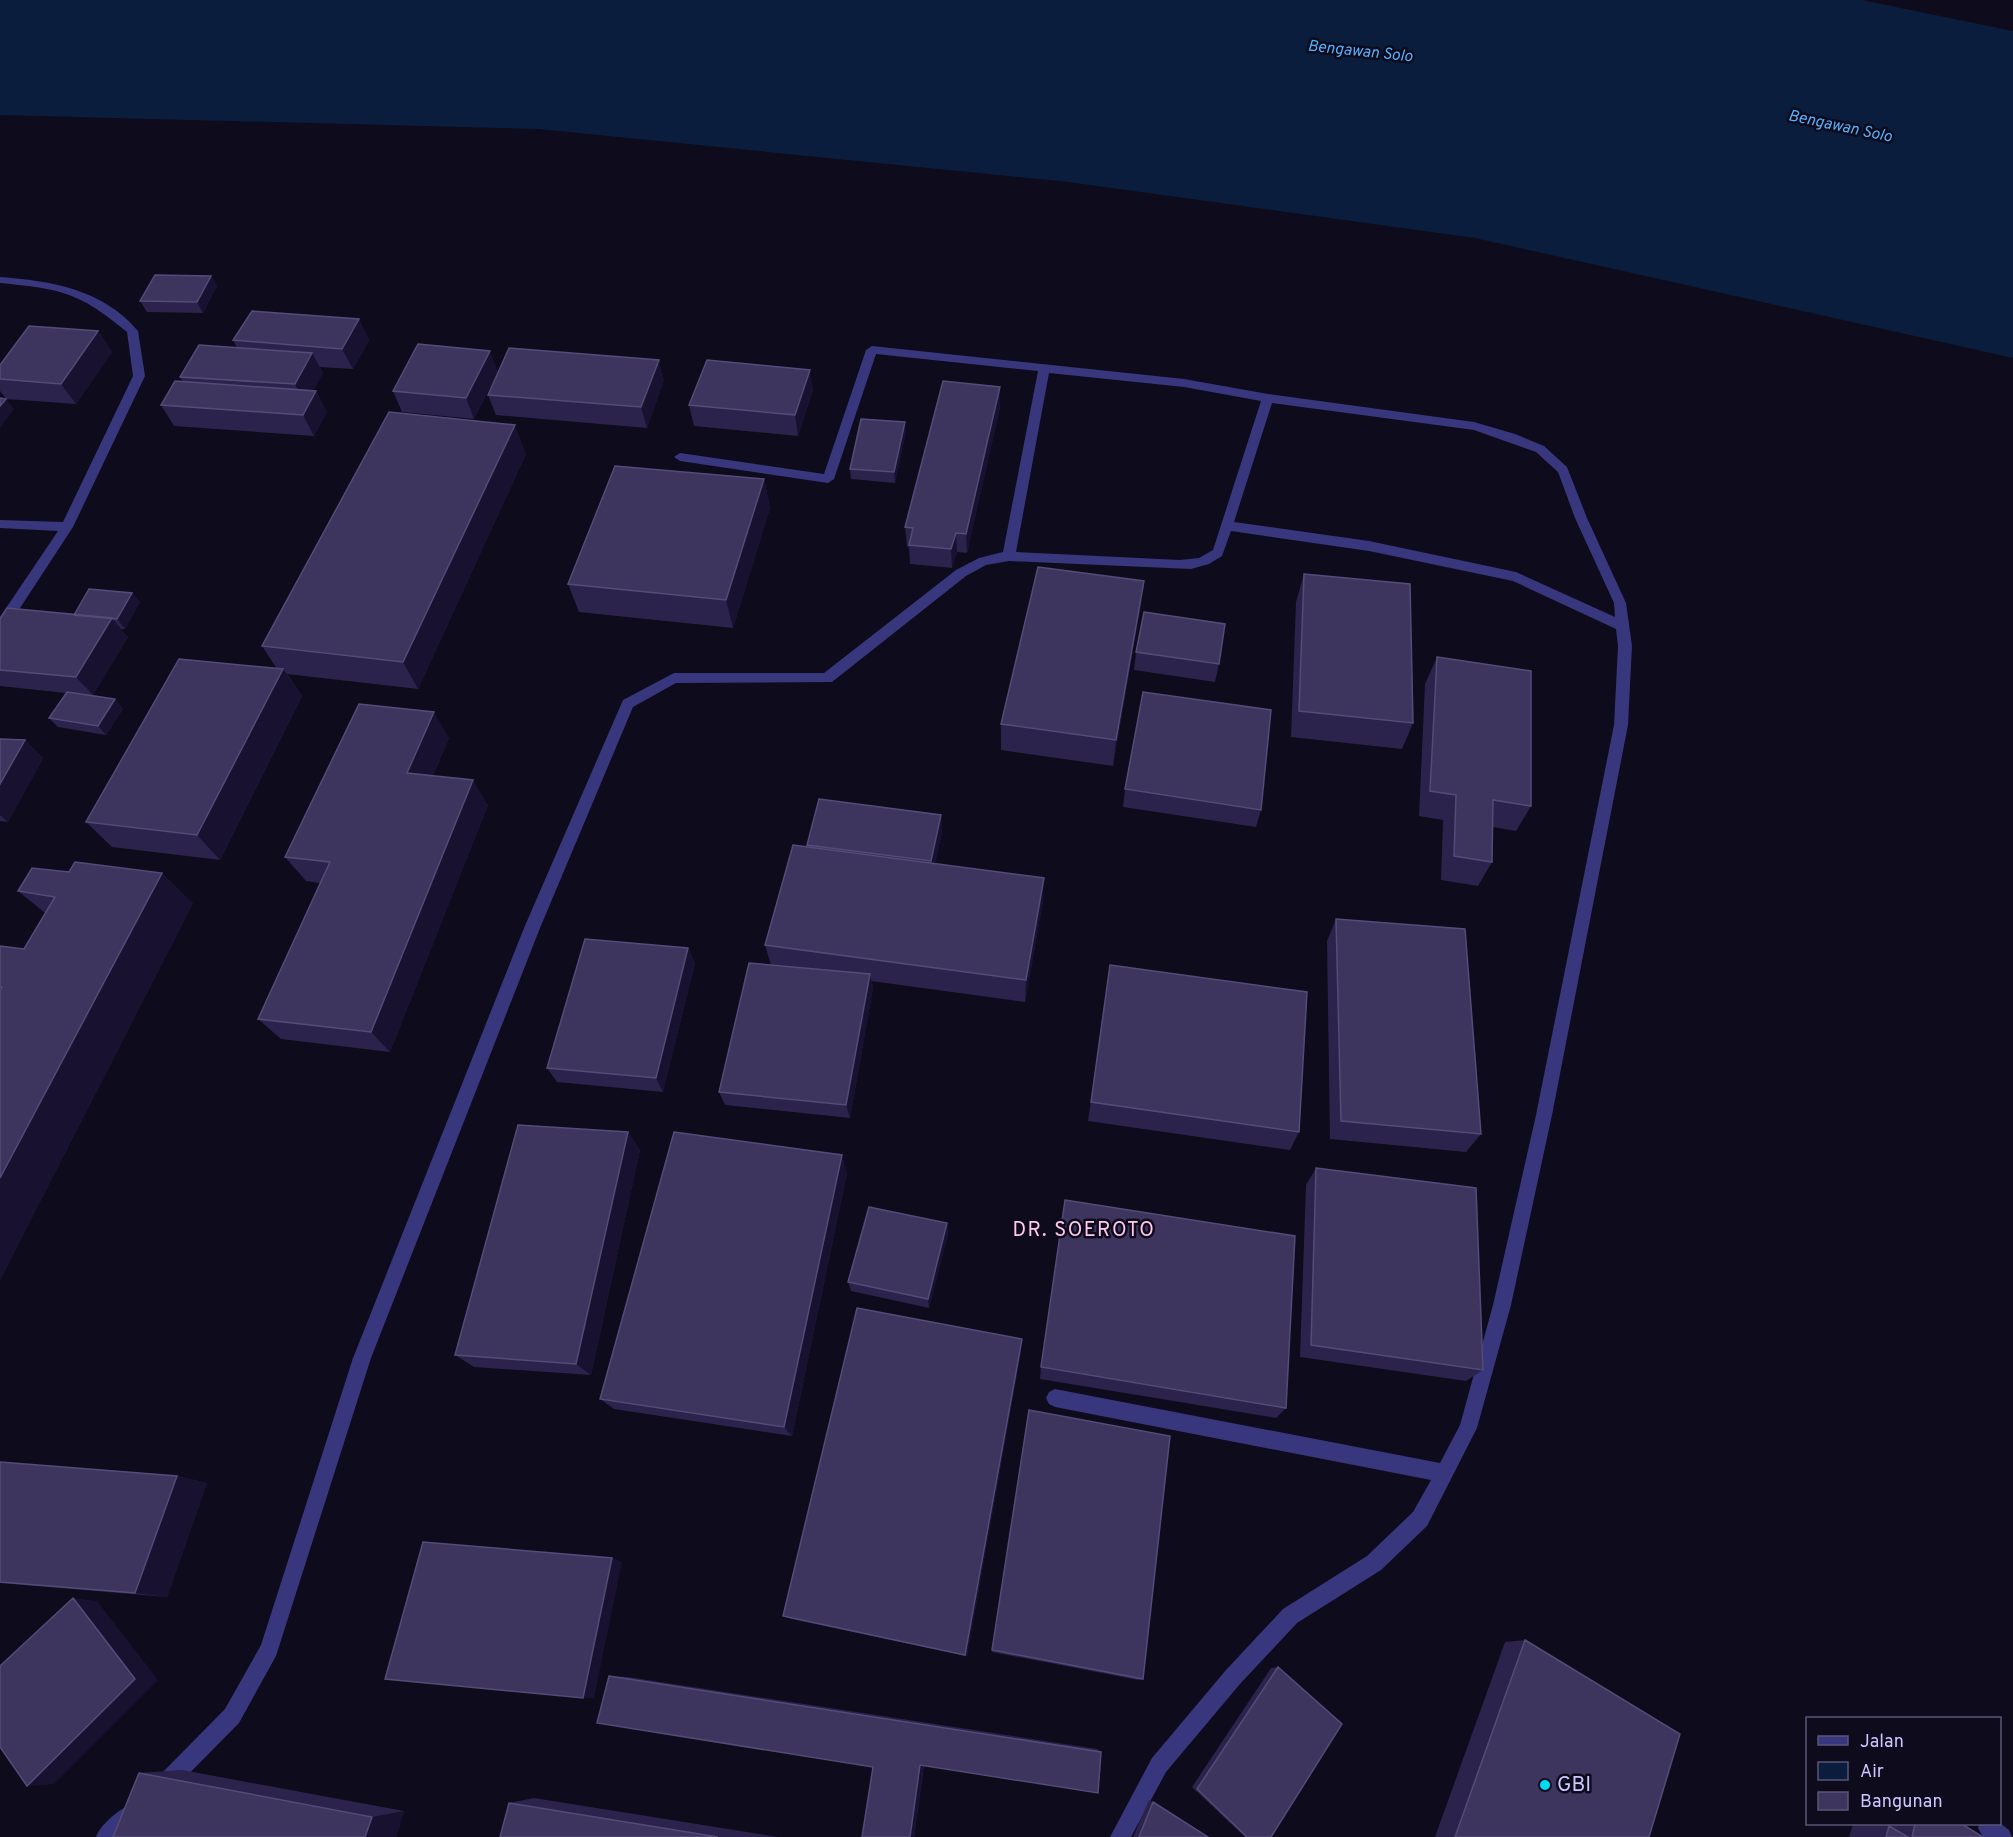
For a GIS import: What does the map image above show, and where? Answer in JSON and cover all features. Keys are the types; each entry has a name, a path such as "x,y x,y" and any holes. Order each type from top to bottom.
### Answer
{"street":[{"path":"0,280 50,285 93,301 132,331 139,376 67,527 0,627"},
{"path":"680,457 828,479 872,350 1184,383 1268,398 1474,426 1511,436 1540,449 1563,470 1581,518 1620,603 1625,646 1621,725 1544,1115 1502,1305 1468,1428 1420,1519 1374,1563 1290,1616 1233,1677 1159,1765 1120,1837"},
{"path":"1009,556 1044,368"},
{"path":"158,1792 232,1716 269,1649 362,1358 532,928 628,704 674,678 828,678 961,573 983,561 1009,556 1180,565 1195,564 1209,559 1218,553 1268,398"},
{"path":"0,524 67,527"},
{"path":"1227,526 1369,546 1516,578 1623,626"},
{"path":"1055,1398 1444,1473"},
{"path":"106,1837 141,1807"}],"water":[{"name":"Bengawan Solo","path":"0,0 1862,0 2013,31 2013,358 1475,238 1068,182 538,129 0,115"}],"building":[{"path":"155,275 211,276 197,302 140,301"},
{"path":"252,311 359,319 342,349 233,340"},
{"path":"29,326 98,331 61,384 0,379 0,365"},
{"path":"418,344 490,351 466,398 393,391"},
{"path":"199,345 312,353 295,384 180,377"},
{"path":"509,348 659,360 641,407 488,395"},
{"path":"707,360 810,370 795,415 689,405"},
{"path":"175,381 316,391 303,415 161,405"},
{"path":"943,381 1000,387 966,534 956,533 951,549 909,545 913,528 905,527"},
{"path":"0,398 6,399 0,406"},
{"path":"389,412 515,425 403,662 262,646"},
{"path":"861,419 905,422 894,472 850,469"},
{"path":"615,466 764,479 726,600 568,584"},
{"path":"1038,567 1144,581 1116,740 1001,724"},
{"path":"1304,574 1410,584 1413,723 1299,711"},
{"path":"89,589 132,593 117,619 74,615"},
{"path":"7,608 112,618 76,677 0,670 0,619"},
{"path":"1144,612 1225,624 1219,664 1136,652"},
{"path":"1437,657 1531,671 1531,806 1493,800 1492,862 1454,856 1456,795 1430,791"},
{"path":"179,659 283,669 197,835 86,822"},
{"path":"67,692 115,699 98,726 49,718"},
{"path":"1143,692 1271,710 1261,810 1125,789"},
{"path":"359,704 434,712 407,773 473,780 371,1032 258,1019 330,862 285,857"},
{"path":"0,739 25,740 0,784"},
{"path":"819,799 941,815 931,861 807,845"},
{"path":"793,845 1044,878 1026,980 765,945"},
{"path":"75,862 162,873 0,1178 0,991 2,987 0,987 0,946 24,949 55,897 18,891 32,868 69,872"},
{"path":"1336,919 1465,929 1481,1134 1341,1121"},
{"path":"585,939 688,948 656,1078 547,1068"},
{"path":"749,963 870,974 846,1105 719,1092"},
{"path":"1110,965 1307,992 1299,1132 1091,1102"},
{"path":"518,1125 628,1132 576,1364 455,1355"},
{"path":"674,1132 842,1155 784,1427 600,1399"},
{"path":"1316,1168 1476,1188 1483,1370 1311,1345"},
{"path":"1065,1200 1295,1236 1286,1408 1041,1367"},
{"path":"869,1207 947,1223 928,1299 848,1282"},
{"path":"857,1308 1022,1339 965,1655 783,1616"},
{"path":"1029,1410 1170,1436 1143,1679 992,1650"},
{"path":"0,1462 177,1476 135,1593 0,1582"},
{"path":"423,1542 612,1558 583,1698 385,1679"},
{"path":"73,1598 135,1679 27,1786 0,1747 0,1666"},
{"name":"GBI","path":"1525,1640 1680,1734 1649,1837 1455,1837"},
{"path":"1278,1667 1342,1724 1271,1837 1247,1837 1197,1789"},
{"path":"609,1676 1101,1752 1098,1793 920,1765 910,1837 862,1837 873,1767 597,1723"},
{"path":"139,1773 372,1817 365,1837 113,1837"},
{"path":"1153,1802 1208,1837 1139,1837"},
{"path":"509,1803 718,1837 500,1837"},
{"path":"1915,1825 1964,1825 1983,1837 1912,1837"},
{"path":"1889,1826 1908,1837 1886,1837"}],"place":[{"name":"GBI","path":"1545,1785"}],"district":[{"name":"DR. SOEROTO","path":"1084,1231"}]}
